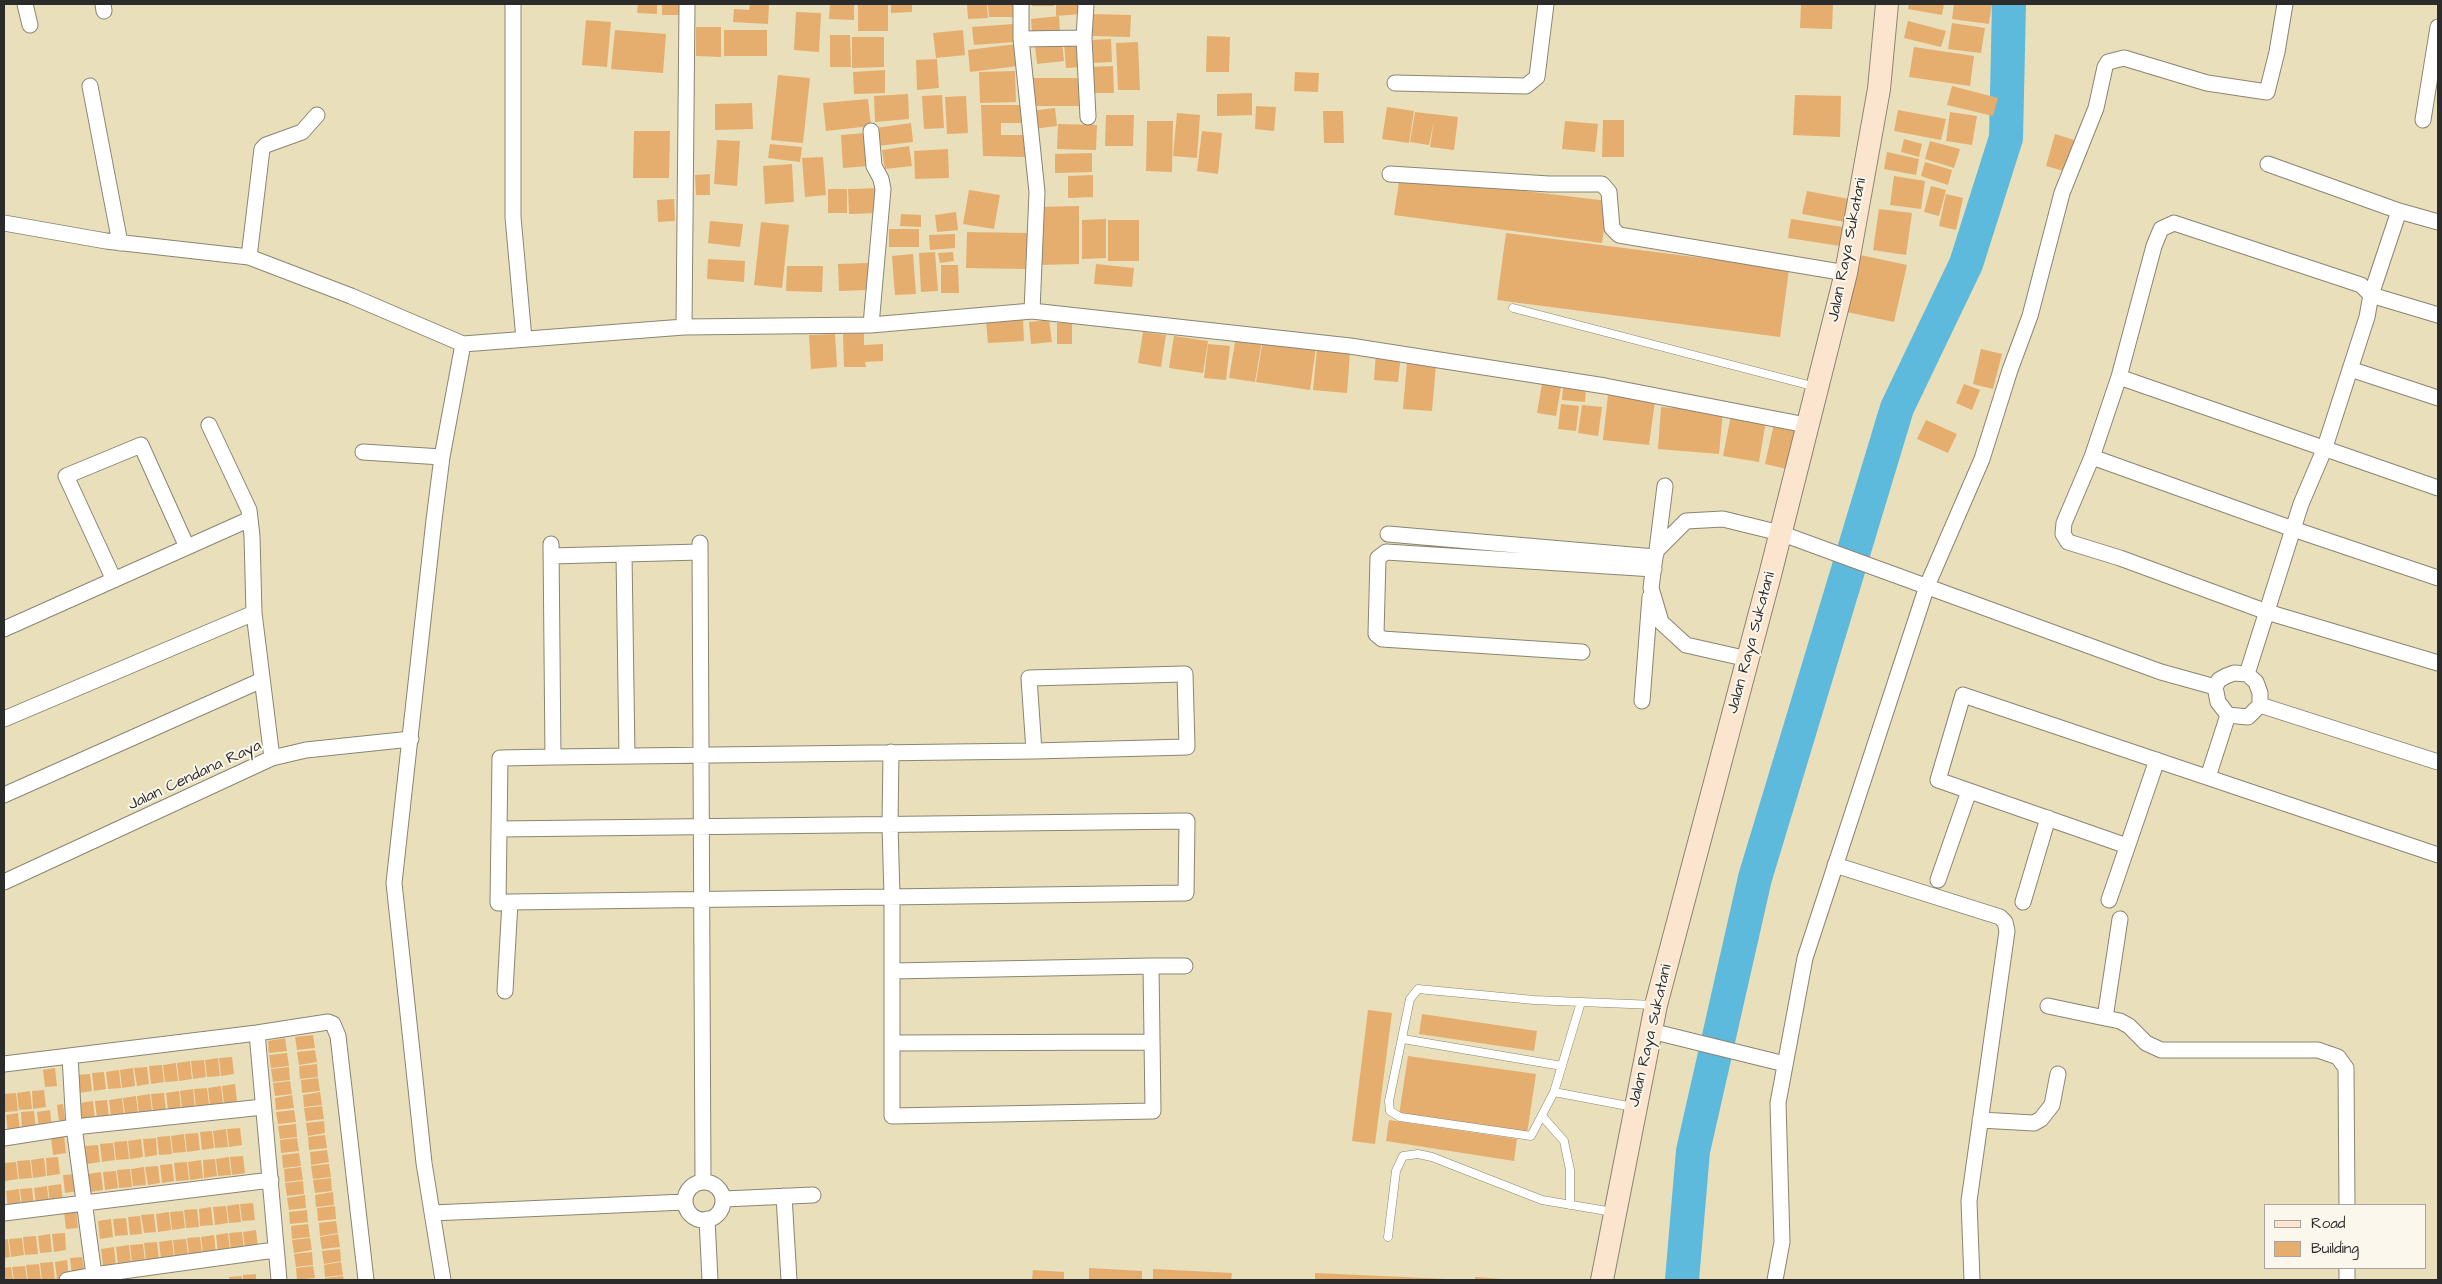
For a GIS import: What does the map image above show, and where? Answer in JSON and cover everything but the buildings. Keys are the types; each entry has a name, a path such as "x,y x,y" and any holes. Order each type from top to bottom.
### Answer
{"main road":[{"name":"Jalan Raya Sukatani","path":"1602,1280 1634,1107 1656,1005 1748,659 1846,273 1879,89 1887,4"}],"street":[{"path":"25,4 30,25"},
{"path":"513,4 513,217 524,339"},
{"path":"684,327 688,4"},
{"path":"1022,4 1022,39 1038,192 1032,312"},
{"path":"1086,4 1084,38 1088,117"},
{"path":"1395,83 1526,86 1537,77 1546,4"},
{"path":"1775,1280 1782,1242 1778,1103 1805,958 1927,586 1982,459 2030,316 2062,193 2096,108 2108,62 2124,58 2207,83 2267,92 2285,4"},
{"path":"2423,120 2438,27"},
{"path":"1022,39 1084,38"},
{"path":"90,86 120,243"},
{"path":"249,257 262,149 266,145 302,132 317,115"},
{"path":"871,325 883,189 881,179 874,166 872,131"},
{"path":"2268,164 2399,211 2438,222"},
{"path":"1390,174 1549,184 1602,184 1609,192 1612,228 1619,235 1846,273"},
{"path":"2247,674 2301,504 2324,450 2367,317 2371,295 2399,211"},
{"path":"4,223 120,243 249,257 351,296 463,344 684,327 871,325 1032,312 1350,346 1605,386 1806,425"},
{"path":"2438,315 2371,295 2361,285 2174,223 2161,229 2154,246 2119,377 2092,457 2064,523 2063,534 2068,542 2120,558 2267,612 2438,663"},
{"path":"443,1280 424,1163 394,883 442,457 463,344"},
{"path":"2350,369 2438,398"},
{"path":"2119,377 2324,450 2438,488"},
{"path":"210,425 250,518 254,613 272,758"},
{"path":"114,580 66,476 141,445 186,547"},
{"path":"363,452 442,457"},
{"path":"2092,457 2293,530 2438,578"},
{"path":"1642,701 1651,588 1665,486"},
{"path":"4,630 250,518"},
{"path":"1656,559 1686,521 1723,519 1780,533 1833,554 1927,586 2161,672 2215,687"},
{"path":"1388,534 1656,559"},
{"path":"553,757 551,550 624,554 700,547 703,1181"},
{"path":"1582,652 1382,639 1376,634 1378,558 1386,552 1656,559"},
{"path":"624,554 627,756"},
{"path":"1651,588 1661,622 1686,645 1748,659"},
{"path":"4,719 254,613"},
{"path":"2234,673 2247,674 2256,682 2260,693 2260,705 2248,716 2228,715 2218,702 2215,687 2219,680 2226,676 2234,673"},
{"path":"499,829 1187,821 1186,893 498,903 499,829 500,758 1034,751 1187,746 1185,674 1029,678 1034,751"},
{"path":"4,795 262,680"},
{"path":"2127,846 1938,780 1963,695 2438,855"},
{"path":"2260,705 2438,762"},
{"path":"2208,777 2228,715"},
{"name":"Jalan Cendana Raya","path":"4,880 272,758 306,750 411,739"},
{"path":"891,752 892,1116 1153,1111 1151,966"},
{"path":"2109,900 2157,760"},
{"path":"1938,880 1969,791"},
{"path":"2023,902 2048,818"},
{"path":"1835,864 2000,917 2005,922 2007,931 1969,1201 1972,1280"},
{"path":"505,991 510,902"},
{"path":"2105,1018 2120,918"},
{"path":"892,971 1185,966"},
{"path":"2048,1006 2120,1021 2130,1026 2146,1043 2160,1050 2318,1050 2333,1054 2346,1068 2347,1204"},
{"path":"4,1064 257,1034 328,1022 333,1024 336,1028 366,1280"},
{"path":"1651,1031 1681,1040 1785,1064"},
{"path":"257,1034 272,1180 275,1250 279,1280"},
{"path":"892,1043 1152,1042"},
{"path":"70,1056 74,1127 86,1201 94,1275"},
{"path":"1980,1120 2034,1123 2041,1119 2052,1105 2058,1074"},
{"path":"4,1138 74,1127 263,1107"},
{"path":"4,1213 86,1201 272,1180"},
{"path":"703,1181 714,1183 720,1188 724,1199 722,1210 717,1216 707,1219 695,1217 689,1212 685,1202 687,1191 692,1185 703,1181"},
{"path":"724,1199 813,1195"},
{"path":"784,1196 789,1280"},
{"path":"432,1213 685,1202"},
{"path":"707,1219 710,1280"},
{"path":"67,1280 275,1250"}],"lane":[{"path":"1513,308 1818,388"},
{"path":"1581,1002 1554,1092 1534,1134 1528,1137 1394,1115 1389,1101 1410,999 1418,990 1581,1002 1656,1005"},
{"path":"1403,1039 1562,1066"},
{"path":"1554,1092 1634,1107"},
{"path":"1542,1116 1564,1141 1570,1170 1570,1205"},
{"path":"1388,1237 1396,1171 1402,1156 1418,1154 1432,1157 1542,1200 1615,1213"}],"waterway":[{"path":"1682,1280 1693,1151 1755,878 1897,408 1966,264 2006,138 2009,4"}]}
